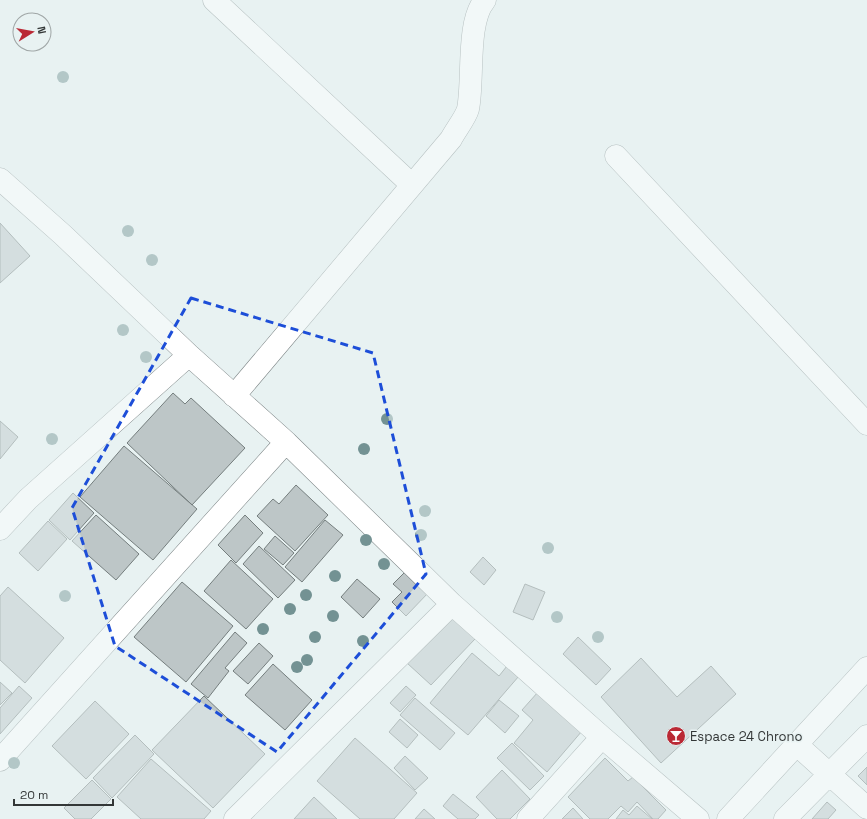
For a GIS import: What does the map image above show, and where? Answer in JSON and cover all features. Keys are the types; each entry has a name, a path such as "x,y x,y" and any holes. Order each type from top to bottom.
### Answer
{"street":[{"path":"214,0 412,185"},
{"path":"234,396 451,138 468,110 474,29 480,6 485,0"},
{"path":"616,156 867,424"},
{"path":"0,179 63,235 189,355 286,442 452,604 602,737 698,819"},
{"path":"0,529 28,499 189,355"},
{"path":"0,760 286,442"},
{"path":"235,819 452,604"},
{"path":"728,819 867,668"},
{"path":"785,819 867,736"},
{"path":"528,819 602,737"},
{"path":"796,744 867,808"}],"highlighted area":[{"path":"191,298 373,353 426,574 277,752 115,646 72,508"}],"building":[{"path":"0,223 30,256 0,283"},
{"path":"173,393 185,404 191,398 245,448 192,505 127,443"},
{"path":"0,421 18,437 0,459"},
{"path":"124,446 197,509 153,560 80,497"},
{"path":"296,485 328,515 295,551 257,516 273,499 279,504"},
{"path":"73,493 94,513 70,540 49,520"},
{"path":"96,515 139,554 116,580 72,541"},
{"path":"245,515 263,533 236,563 218,545"},
{"path":"325,520 343,535 302,582 285,567"},
{"path":"48,521 67,539 38,571 19,553"},
{"path":"275,536 294,553 283,565 264,549"},
{"path":"259,546 295,580 278,598 243,564"},
{"path":"483,557 496,570 484,585 470,572"},
{"path":"231,560 273,599 246,629 204,591"},
{"path":"407,570 429,592 406,616 392,602 402,592 393,584"},
{"path":"357,579 380,599 363,618 341,597"},
{"path":"182,582 233,626 186,682 134,637"},
{"path":"525,584 545,592 533,620 513,612"},
{"path":"8,587 64,638 25,683 0,660 0,596"},
{"path":"452,616 475,639 431,685 407,663"},
{"path":"235,632 247,643 225,668 229,671 208,698 191,684"},
{"path":"578,637 611,669 596,685 563,654"},
{"path":"259,643 273,656 248,684 233,671"},
{"path":"472,653 499,676 507,666 519,676 468,735 430,703"},
{"path":"641,658 677,697 711,666 736,694 661,763 601,697"},
{"path":"273,664 312,700 285,730 245,695"},
{"path":"0,682 12,693 0,705"},
{"path":"19,686 32,698 0,734 0,708"},
{"path":"406,686 416,695 400,712 390,703"},
{"path":"538,692 582,731 547,772 514,743 533,720 522,710"},
{"path":"204,696 265,754 213,808 152,750"},
{"path":"415,698 455,733 440,750 400,715"},
{"path":"499,700 519,716 505,733 486,716"},
{"path":"95,701 129,734 86,779 52,746"},
{"path":"400,719 418,735 407,748 389,732"},
{"path":"135,735 154,754 112,798 93,778"},
{"path":"355,738 417,793 394,819 360,819 317,781"},
{"path":"512,743 544,776 530,790 497,758"},
{"path":"405,756 428,778 415,790 394,768"},
{"path":"605,758 628,781 633,777 666,810 658,819 653,819 637,802 628,812 621,806 608,819 590,819 568,797"},
{"path":"151,759 211,811 204,819 141,819 117,797"},
{"path":"867,767 867,785 858,776"},
{"path":"502,770 530,799 510,819 497,819 476,797"},
{"path":"92,780 111,799 91,819 75,819 64,808"},
{"path":"453,794 479,815 475,819 458,819 443,806"},
{"path":"314,797 337,819 294,819"},
{"path":"827,802 836,810 828,819 812,819"},
{"path":"637,806 652,819 616,819 623,810 629,815"},
{"path":"573,808 583,819 562,819"},
{"path":"424,809 435,819 415,819"}],"place":[{"name":"Espace 24 Chrono","path":"676,736"}]}
